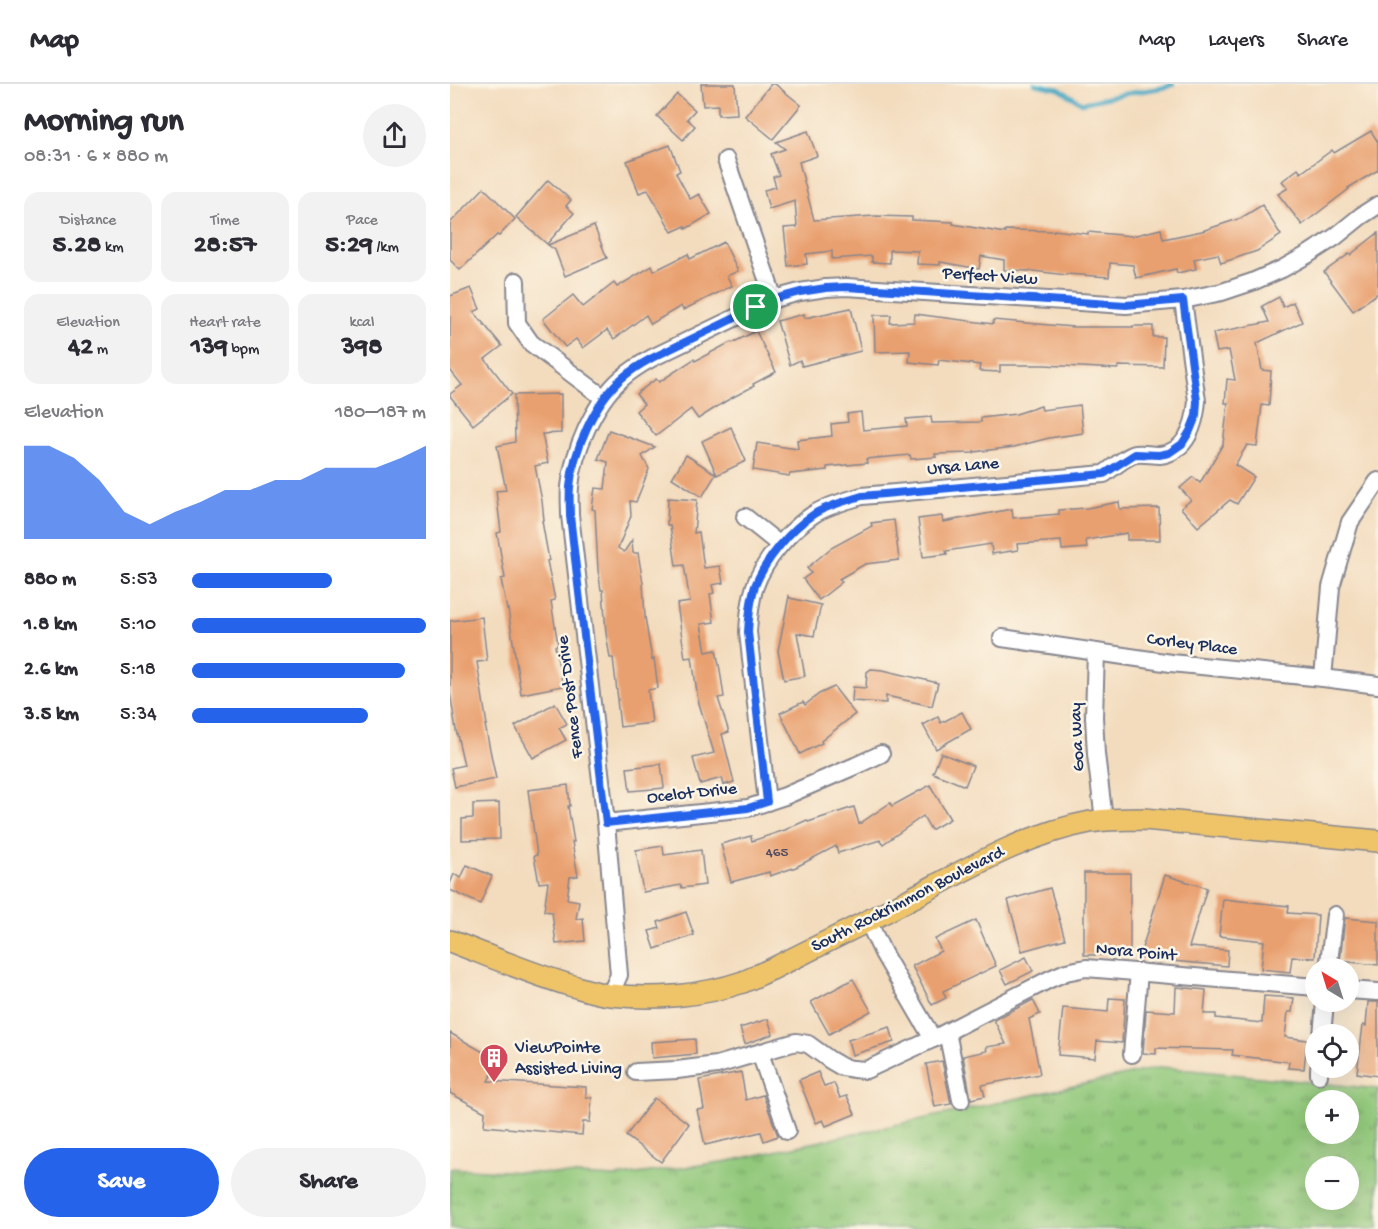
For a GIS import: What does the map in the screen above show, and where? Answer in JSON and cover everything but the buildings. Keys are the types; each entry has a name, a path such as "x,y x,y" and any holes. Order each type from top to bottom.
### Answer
{"main road":[{"name":"South Rockrimmon Boulevard","path":"450,941 551,979 610,995 680,995 709,991 741,982 772,969 1019,844 1066,827 1104,820 1144,819 1378,841"}],"street":[{"path":"726,160 774,299"},
{"name":"Perfect View","path":"604,398 636,367 774,299 817,290 846,287 1126,305 1183,300 1222,292 1282,269 1335,237 1378,205"},
{"path":"516,281 517,323 531,343 604,398"},
{"name":"Ursa Lane","path":"767,802 748,632 749,609 755,585 765,565 780,545 814,514 838,503 862,496 1104,474 1135,454 1164,454 1182,444 1193,424 1197,401 1183,300"},
{"name":"Fence Post Drive","path":"604,398 583,437 575,460 570,487 570,516 606,823 619,975 610,995"},
{"path":"1323,678 1331,587 1350,522 1378,481"},
{"path":"744,517 780,545"},
{"name":"Corley Place","path":"1002,638 1171,663 1323,678 1378,686"},
{"name":"Goa Way","path":"1096,652 1094,717 1104,820"},
{"name":"Ocelot Drive","path":"606,823 748,808 881,754"},
{"path":"1329,958 1335,915"},
{"path":"868,921 883,953 940,1036 961,1100"},
{"name":"Nora Point","path":"636,1072 717,1065 796,1042 808,1044 842,1067 866,1070 940,1036 1050,979 1066,972 1086,968 1305,986"},
{"path":"1132,1054 1139,972"},
{"path":"1359,991 1378,992"},
{"path":"760,1053 787,1131"}],"green space":[{"path":"1162,1067 1378,1089 1378,1229 450,1229 450,1168 615,1177 729,1161"}],"waterway":[{"path":"1035,84 1059,89 1082,103 1173,84"}],"place":[{"name":"ViewPointe Assisted Living","path":"494,1084"}],"route":[{"path":"846,287 1126,305 1183,300 1197,401 1196,416 1187,438 1176,450 1159,455 1135,454 1104,474 862,496 838,503 814,514 780,545 765,565 755,585 749,609 748,632 767,802 748,808 606,823 570,516 570,487 575,460 583,437 604,398 620,380 652,358 756,307 800,292 846,287"}]}
